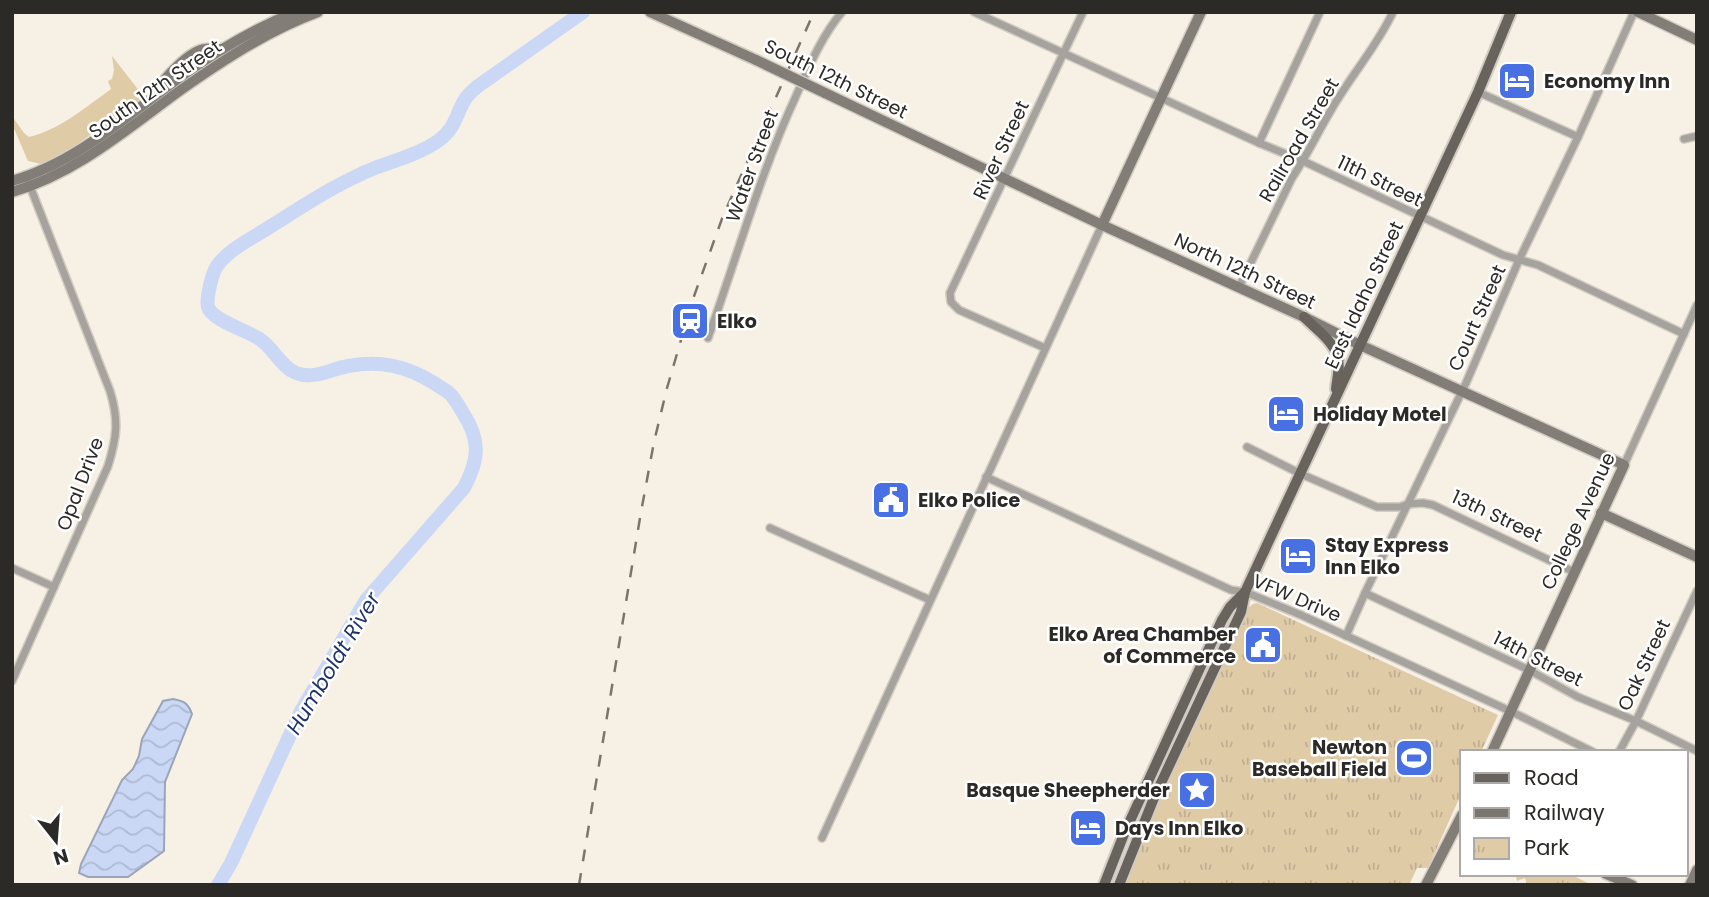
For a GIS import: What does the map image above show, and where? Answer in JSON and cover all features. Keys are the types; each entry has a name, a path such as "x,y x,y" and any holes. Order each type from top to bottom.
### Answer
{"main road":[{"name":"South 12th Street","path":"12,192 45,169 82,149 223,49 295,12"},
{"name":"South 12th Street","path":"12,181 28,182 65,170 94,154 232,55 281,28 318,12"},
{"path":"1102,225 1201,12"},
{"name":"East Idaho Street","path":"1104,885 1124,834 1222,620 1233,603 1245,592 1478,92 1511,12"},
{"path":"1636,12 1697,40"},
{"name":"South 12th Street","path":"652,13 1005,179"},
{"name":"North 12th Street","path":"1005,179 1360,345 1624,464"},
{"path":"1304,317 1330,343 1337,355 1339,368 1335,400"},
{"name":"College Avenue","path":"1493,750 1624,464"},
{"path":"1601,513 1697,557"},
{"name":"East Idaho Street","path":"1119,885 1154,798 1241,612 1245,592"},
{"path":"1426,885 1460,819"},
{"path":"1690,885 1697,870"},
{"path":"1611,876 1632,885"}],"street":[{"name":"Water Street","path":"708,338 779,133 812,60 842,12"},
{"name":"11th Street","path":"974,12 1303,161 1419,217 1503,255 1538,265 1684,334"},
{"name":"River Street","path":"1045,348 959,310 951,302 950,293 1083,12"},
{"name":"Railroad Street","path":"1239,287 1292,178 1393,12"},
{"name":"Court Street","path":"1346,636 1636,12"},
{"path":"1259,143 1316,13"},
{"path":"1478,92 1578,137"},
{"path":"1684,139 1697,136"},
{"name":"Opal Drive","path":"12,681 108,466 117,428 115,405 110,391 28,182"},
{"path":"822,838 1102,225"},
{"name":"College Avenue","path":"1624,464 1697,305"},
{"name":"13th Street","path":"1247,447 1301,474 1377,506 1400,507 1423,503 1433,505 1574,572"},
{"name":"VFW Drive","path":"986,477 1231,590 1245,592 1346,636 1590,750"},
{"path":"771,528 930,600"},
{"path":"12,568 54,587"},
{"name":"Oak Street","path":"1620,750 1697,591"},
{"name":"14th Street","path":"1365,593 1529,670 1578,697 1636,721 1697,751"}],"green space":[{"path":"112,56 144,97 73,147 41,164 28,161 12,124 12,116 29,137 62,123 111,89 108,81 112,79 114,70"},
{"path":"1257,603 1498,715 1482,750 1460,750 1460,796 1428,868 1417,868 1409,885 1124,885 1144,835 1248,608"},
{"path":"1516,876 1574,876 1592,885 1527,885 1525,878 1517,881"}],"water":[{"path":"173,699 185,703 192,714 165,782 164,851 128,877 88,877 79,873 122,780 133,769 142,739 163,701"}],"waterway":[{"name":"Humboldt River","path":"218,885 231,863 301,711 366,600 464,488 473,468 476,450 473,432 453,397 413,372 382,364 348,366 309,375 291,370 261,340 211,312 208,298 215,269 234,249 320,196 361,174 431,146 451,127 472,91 583,12"}],"railway":[{"path":"579,885 641,512 667,388 693,299 723,216 814,12"}],"place":[{"name":"Economy Inn","path":"1517,81"},
{"name":"Elko","path":"690,321"},
{"name":"Holiday Motel","path":"1286,414"},
{"name":"Elko Police","path":"891,500"},
{"name":"Stay Express Inn Elko","path":"1298,556"},
{"name":"Elko Area Chamber of Commerce","path":"1263,645"},
{"name":"Newton Baseball Field","path":"1414,758"},
{"name":"Basque Sheepherder","path":"1197,790"},
{"name":"Days Inn Elko","path":"1088,828"}]}
